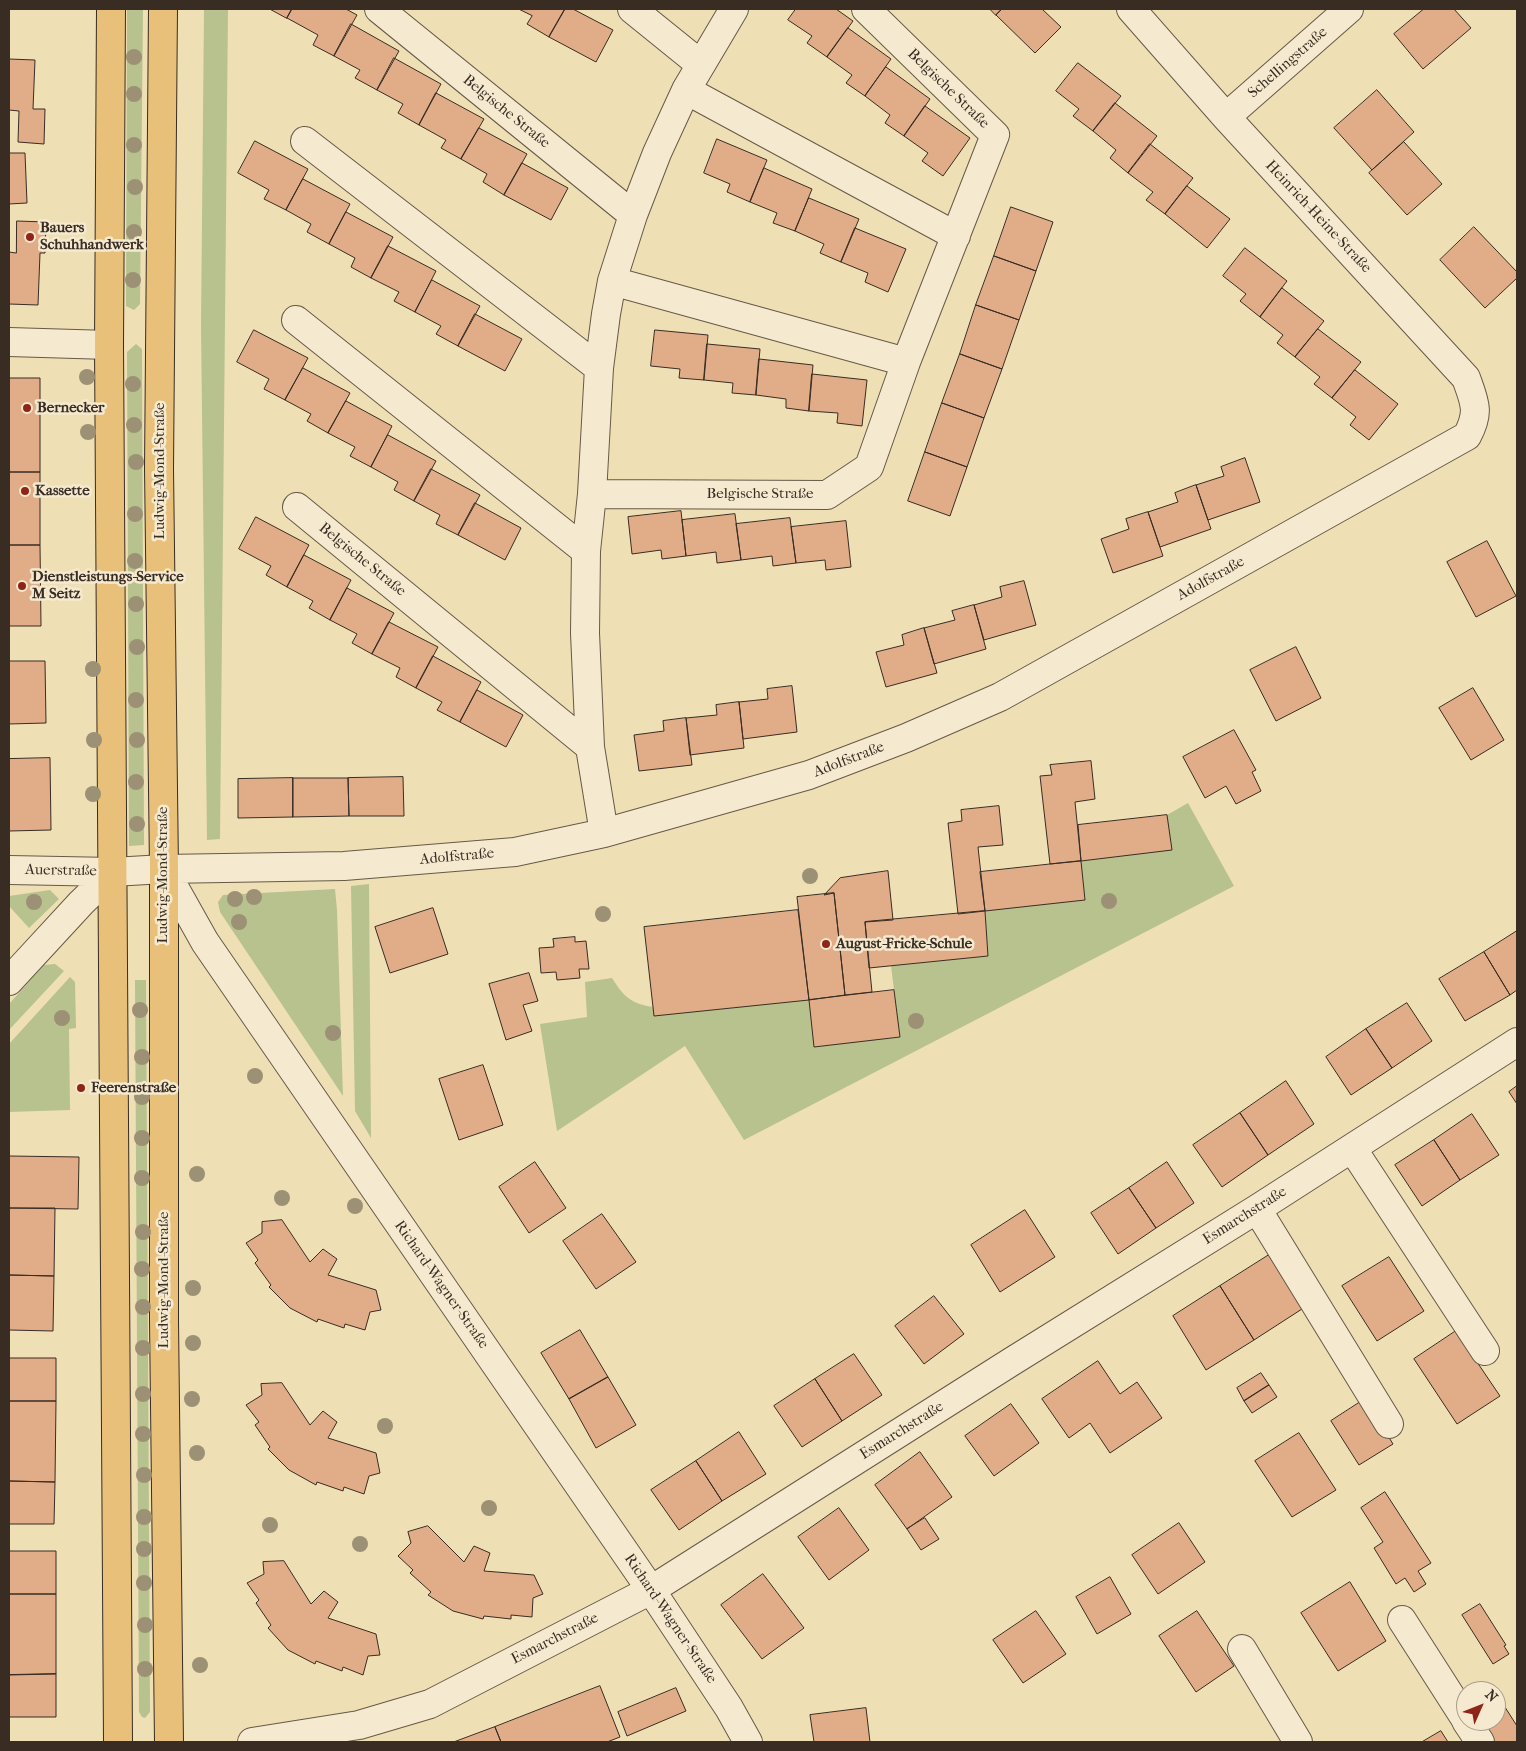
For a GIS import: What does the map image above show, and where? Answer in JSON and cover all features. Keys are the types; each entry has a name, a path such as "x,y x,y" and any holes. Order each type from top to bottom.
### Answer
{"main road":[{"path":"111,9 109,345 118,1742"},
{"name":"Ludwig-Mond-Straße","path":"163,9 160,468 164,869 164,1321 169,1742"}],"street":[{"name":"Belgische Straße","path":"379,9 633,215"},
{"path":"632,9 700,64"},
{"path":"604,833 590,747 585,634 586,551 592,494 598,368 612,280 656,153 700,64 734,9"},
{"name":"Belgische Straße","path":"592,494 827,495 869,467 906,362 996,135 866,9"},
{"name":"Heinrich-Heine-Straße","path":"1132,9 1226,117 1466,378 1474,400 1474,422 1467,436"},
{"name":"Schellingstraße","path":"1226,117 1349,9"},
{"path":"686,90 956,236"},
{"path":"305,141 598,368"},
{"path":"612,280 906,362"},
{"path":"296,320 586,551"},
{"path":"9,342 109,345"},
{"name":"Adolfstraße","path":"164,869 344,866 515,852 604,833 809,775 906,738 1000,697 1467,436"},
{"name":"Belgische Straße","path":"297,507 590,747"},
{"path":"9,981 81,903 113,872 164,869"},
{"name":"Richard-Wagner-Straße","path":"164,869 205,942 651,1590 730,1708 748,1742"},
{"name":"Auerstraße","path":"9,870 113,872"},
{"name":"Esmarchstraße","path":"252,1742 359,1725 430,1704 651,1590 1011,1362 1257,1210 1517,1042"},
{"path":"1352,1148 1485,1351"},
{"path":"1257,1210 1389,1424"},
{"path":"1402,1620 1456,1705"},
{"path":"1242,1649 1298,1742"},
{"path":"1473,1731 1480,1742"}],"green space":[{"path":"127,9 143,9 140,304 134,310 126,306"},
{"path":"204,9 228,9 220,839 207,840 201,325"},
{"path":"136,344 142,349 144,845 129,846 127,352"},
{"path":"1188,803 1234,886 744,1140 685,1046 557,1131 540,1024 587,1017 585,982 612,978 629,999 639,1004 654,1007 654,1016 809,1000 815,1047 900,1037 891,966 988,956 985,911 1085,900 1081,861 1171,850 1167,815"},
{"path":"369,884 371,1138 355,1111 351,886"},
{"path":"335,889 343,1096 220,912 218,902 223,895"},
{"path":"50,890 59,899 29,928 9,906 9,896"},
{"path":"55,964 64,971 9,1030 9,1004 44,965"},
{"path":"70,977 75,982 76,1028 69,1029 70,1110 9,1112 9,1044"},
{"path":"135,980 146,980 150,1712 145,1718 139,1712"}],"building":[{"path":"270,9 292,9 287,18"},
{"path":"292,9 346,9 357,15 334,56 313,45 318,35 287,18"},
{"path":"519,9 565,9 549,37 527,24 532,16"},
{"path":"565,9 573,9 613,30 596,62 549,37"},
{"path":"796,9 836,9 853,21 827,57 807,43 812,36 788,20"},
{"path":"990,9 1002,9 996,15"},
{"path":"1002,9 1042,9 1061,27 1035,53 996,15"},
{"path":"1424,9 1454,9 1471,28 1423,69 1394,34"},
{"path":"351,24 399,51 377,90 355,78 360,70 334,56"},
{"path":"848,28 891,59 865,96 846,83 852,75 827,57"},
{"path":"394,58 441,84 419,125 398,113 403,104 377,90"},
{"path":"9,59 35,60 33,109 45,109 44,144 18,142 19,111 9,110"},
{"path":"1078,63 1121,96 1093,131 1073,116 1079,109 1056,91"},
{"path":"886,67 930,99 904,136 885,123 890,115 865,96"},
{"path":"1377,90 1414,132 1372,170 1334,128"},
{"path":"436,93 484,119 461,159 441,148 446,140 419,125"},
{"path":"1115,103 1157,136 1128,173 1110,158 1116,150 1093,131"},
{"path":"925,106 970,138 943,176 922,161 928,153 904,136"},
{"path":"479,128 527,154 504,195 483,182 487,174 461,159"},
{"path":"717,139 767,160 750,202 727,192 730,184 704,173"},
{"path":"255,141 308,169 286,210 264,199 269,190 238,173"},
{"path":"1404,142 1442,184 1407,215 1369,173"},
{"path":"1150,144 1193,178 1165,214 1146,200 1153,192 1128,173"},
{"path":"9,153 25,153 27,203 9,204"},
{"path":"522,163 568,188 551,220 504,195"},
{"path":"764,168 812,189 795,231 773,223 777,213 750,202"},
{"path":"303,179 350,204 329,244 307,232 311,224 286,210"},
{"path":"1187,186 1230,219 1207,248 1165,214"},
{"path":"809,198 859,219 841,262 820,253 824,244 795,231"},
{"path":"1011,207 1053,222 1036,271 994,256"},
{"path":"346,212 393,237 371,278 351,267 355,258 329,244"},
{"path":"17,221 46,222 45,253 40,253 38,305 9,304 9,252 16,253"},
{"path":"1474,227 1517,272 1517,278 1485,308 1440,260"},
{"path":"855,228 906,249 888,292 865,282 868,273 841,262"},
{"path":"388,246 436,271 415,312 394,301 399,292 371,278"},
{"path":"1245,248 1287,281 1260,317 1240,301 1246,294 1223,276"},
{"path":"994,256 1036,271 1019,320 976,305"},
{"path":"432,280 480,306 458,346 436,334 441,326 415,312"},
{"path":"1282,288 1324,321 1295,357 1277,343 1283,335 1260,317"},
{"path":"976,305 1019,320 1002,369 960,354"},
{"path":"475,314 522,339 505,371 458,346"},
{"path":"1318,329 1361,362 1332,398 1314,384 1320,377 1295,357"},
{"path":"254,330 308,358 285,400 264,389 269,379 237,362"},
{"path":"655,330 708,335 704,380 679,378 680,369 651,366"},
{"path":"707,344 760,349 756,395 732,393 733,383 704,380"},
{"path":"960,354 1002,369 984,418 942,403"},
{"path":"759,359 813,365 809,411 786,408 786,399 756,395"},
{"path":"303,368 350,393 328,433 307,421 311,414 285,400"},
{"path":"1355,370 1398,404 1369,440 1350,425 1356,417 1332,398"},
{"path":"812,374 867,380 862,426 837,423 838,413 809,411"},
{"path":"9,378 40,378 40,472 9,472"},
{"path":"346,401 392,426 371,467 350,456 355,447 328,433"},
{"path":"942,403 984,418 967,467 925,452"},
{"path":"388,435 436,461 414,501 394,490 398,482 371,467"},
{"path":"925,452 967,467 950,516 908,501"},
{"path":"1245,458 1260,502 1208,520 1196,485 1224,476 1221,467"},
{"path":"431,469 480,495 458,535 436,524 440,515 414,501"},
{"path":"9,472 40,472 40,545 9,545"},
{"path":"1196,485 1211,529 1160,547 1148,512 1178,502 1175,493"},
{"path":"475,503 521,528 505,560 458,535"},
{"path":"681,511 686,556 662,559 661,550 632,554 628,517"},
{"path":"1148,512 1163,556 1113,573 1101,539 1129,529 1126,519"},
{"path":"735,514 741,560 717,563 716,552 686,556 682,520"},
{"path":"256,517 309,545 287,587 266,575 271,566 239,549"},
{"path":"790,518 796,563 773,566 772,556 741,560 736,524"},
{"path":"846,521 851,567 826,570 825,560 796,563 791,527"},
{"path":"1487,541 1516,596 1476,617 1447,562"},
{"path":"9,545 40,545 41,626 9,626"},
{"path":"304,555 351,580 330,620 309,608 313,601 287,587"},
{"path":"1024,581 1036,625 984,640 974,605 1002,597 1000,587"},
{"path":"347,588 394,613 372,654 352,643 357,634 330,620"},
{"path":"974,605 986,649 934,664 924,628 955,620 952,611"},
{"path":"389,622 438,647 416,688 396,677 400,668 372,654"},
{"path":"924,628 937,673 886,687 876,652 904,645 902,635"},
{"path":"1296,647 1321,698 1276,721 1250,670"},
{"path":"433,656 481,682 460,722 437,710 442,702 416,688"},
{"path":"9,661 45,661 46,723 9,724"},
{"path":"792,686 797,732 743,739 739,702 768,699 767,689"},
{"path":"1473,688 1504,740 1471,760 1439,708"},
{"path":"477,690 523,715 506,747 460,722"},
{"path":"739,702 744,748 690,755 686,718 717,715 716,705"},
{"path":"686,718 692,765 639,771 634,735 664,731 663,721"},
{"path":"1234,730 1256,770 1252,772 1261,791 1236,804 1226,786 1205,798 1183,757"},
{"path":"50,758 51,830 9,831 9,759"},
{"path":"1091,761 1095,799 1075,802 1081,861 1050,864 1040,776 1052,775 1050,765"},
{"path":"403,777 404,816 349,816 348,778"},
{"path":"293,778 293,817 238,818 238,779"},
{"path":"293,778 348,778 349,816 293,817"},
{"path":"999,806 1003,845 978,847 985,911 958,914 948,823 962,821 961,810"},
{"path":"1167,815 1172,850 1081,861 1078,825"},
{"path":"1081,861 1085,900 985,911 980,872"},
{"path":"888,871 893,920 865,922 872,992 845,995 834,893 824,895 840,878"},
{"path":"834,893 845,995 809,1000 797,897"},
{"path":"433,908 448,954 390,973 375,927"},
{"path":"798,910 809,1000 654,1016 644,927"},
{"path":"985,911 988,956 869,968 865,922"},
{"path":"1517,931 1517,990 1510,995 1484,952"},
{"path":"575,937 575,942 586,941 589,969 579,969 580,978 557,980 556,972 541,973 539,948 554,947 553,939"},
{"path":"1484,952 1510,995 1465,1021 1439,979"},
{"path":"529,973 538,1001 523,1005 532,1031 506,1040 489,984"},
{"path":"894,990 900,1037 814,1047 809,1000"},
{"path":"1407,1003 1432,1041 1392,1068 1366,1029"},
{"path":"1366,1029 1392,1068 1351,1095 1326,1057"},
{"path":"483,1065 503,1125 459,1140 439,1079"},
{"path":"1286,1081 1314,1124 1268,1155 1240,1113"},
{"path":"1517,1086 1517,1104 1509,1092"},
{"path":"1240,1113 1268,1155 1222,1187 1193,1145"},
{"path":"1472,1114 1499,1155 1460,1180 1434,1140"},
{"path":"1434,1140 1460,1180 1422,1206 1395,1165"},
{"path":"9,1156 79,1157 78,1209 9,1208"},
{"path":"535,1162 566,1208 529,1233 499,1187"},
{"path":"1167,1162 1194,1203 1156,1228 1129,1188"},
{"path":"1129,1188 1156,1228 1118,1254 1091,1213"},
{"path":"9,1208 55,1208 54,1276 9,1275"},
{"path":"1025,1210 1055,1257 1000,1292 971,1245"},
{"path":"602,1214 636,1262 596,1289 563,1241"},
{"path":"282,1220 310,1262 323,1249 337,1259 328,1275 376,1290 381,1310 370,1312 365,1330 345,1324 344,1328 318,1319 317,1322 290,1308 269,1287 271,1285 255,1263 258,1260 246,1243 262,1233 262,1222"},
{"path":"1269,1255 1302,1309 1254,1340 1220,1286"},
{"path":"1389,1257 1424,1311 1377,1341 1342,1286"},
{"path":"9,1275 54,1276 53,1331 9,1330"},
{"path":"1220,1286 1254,1340 1206,1370 1173,1316"},
{"path":"934,1296 964,1334 924,1364 895,1326"},
{"path":"580,1330 608,1377 569,1399 541,1353"},
{"path":"1456,1331 1500,1396 1457,1424 1414,1359"},
{"path":"854,1354 882,1395 842,1421 815,1379"},
{"path":"9,1358 56,1358 56,1401 9,1401"},
{"path":"1098,1361 1120,1394 1137,1382 1162,1418 1110,1453 1090,1423 1069,1438 1042,1399"},
{"path":"1261,1373 1269,1385 1244,1401 1237,1388"},
{"path":"608,1377 636,1425 596,1448 569,1399"},
{"path":"815,1379 842,1421 802,1447 774,1406"},
{"path":"282,1383 310,1425 323,1411 337,1422 328,1438 376,1453 380,1473 369,1476 364,1494 344,1487 343,1491 317,1482 316,1485 289,1470 268,1449 270,1447 255,1425 259,1422 246,1405 262,1395 261,1384"},
{"path":"1269,1385 1277,1397 1252,1413 1244,1401"},
{"path":"1365,1399 1393,1444 1359,1465 1331,1421"},
{"path":"9,1401 56,1401 55,1482 9,1481"},
{"path":"1011,1404 1039,1443 994,1476 965,1436"},
{"path":"739,1432 766,1474 722,1501 696,1461"},
{"path":"1299,1433 1336,1490 1292,1517 1255,1461"},
{"path":"920,1452 952,1497 907,1529 875,1485"},
{"path":"696,1461 722,1501 679,1530 651,1490"},
{"path":"9,1481 55,1482 54,1524 9,1524"},
{"path":"1385,1492 1431,1563 1418,1571 1426,1584 1414,1592 1405,1578 1396,1584 1374,1548 1383,1542 1361,1508"},
{"path":"839,1508 869,1550 829,1580 798,1537"},
{"path":"925,1518 939,1539 921,1550 907,1529"},
{"path":"1179,1523 1205,1562 1158,1594 1132,1555"},
{"path":"428,1526 464,1562 474,1546 490,1553 484,1571 534,1575 543,1594 533,1598 532,1617 511,1615 511,1619 484,1616 483,1619 453,1611 428,1595 431,1592 410,1573 413,1570 398,1556 411,1543 408,1532"},
{"path":"9,1551 56,1551 56,1594 9,1594"},
{"path":"284,1561 311,1604 324,1591 338,1602 328,1618 376,1634 380,1655 368,1656 363,1675 343,1667 342,1671 316,1661 315,1664 288,1650 268,1628 271,1625 256,1603 259,1600 247,1583 264,1574 263,1562"},
{"path":"763,1574 804,1628 762,1659 721,1605"},
{"path":"1110,1577 1131,1614 1097,1634 1076,1597"},
{"path":"1350,1582 1386,1641 1338,1671 1301,1613"},
{"path":"9,1594 56,1594 56,1674 9,1675"},
{"path":"1480,1604 1506,1645 1504,1646 1509,1654 1493,1664 1462,1615"},
{"path":"1036,1611 1066,1654 1023,1683 993,1640"},
{"path":"1197,1611 1234,1666 1196,1692 1159,1636"},
{"path":"56,1674 56,1717 9,1717 9,1675"},
{"path":"600,1686 620,1737 607,1742 501,1742 495,1727"},
{"path":"676,1688 686,1711 627,1736 618,1712"},
{"path":"866,1708 870,1742 814,1742 810,1715"},
{"path":"1506,1709 1517,1726 1517,1742 1492,1742 1485,1731 1506,1731"},
{"path":"495,1727 501,1742 454,1742"},
{"path":"1441,1731 1448,1742 1422,1742"}],"place":[{"name":"Bauers Schuhhandwerk","path":"30,237"},
{"name":"Bernecker","path":"27,408"},
{"name":"Kassette","path":"25,491"},
{"name":"Dienstleistungs-Service M Seitz","path":"22,586"},
{"name":"August-Fricke-Schule","path":"826,944"},
{"name":"Feerenstraße","path":"81,1088"}]}
